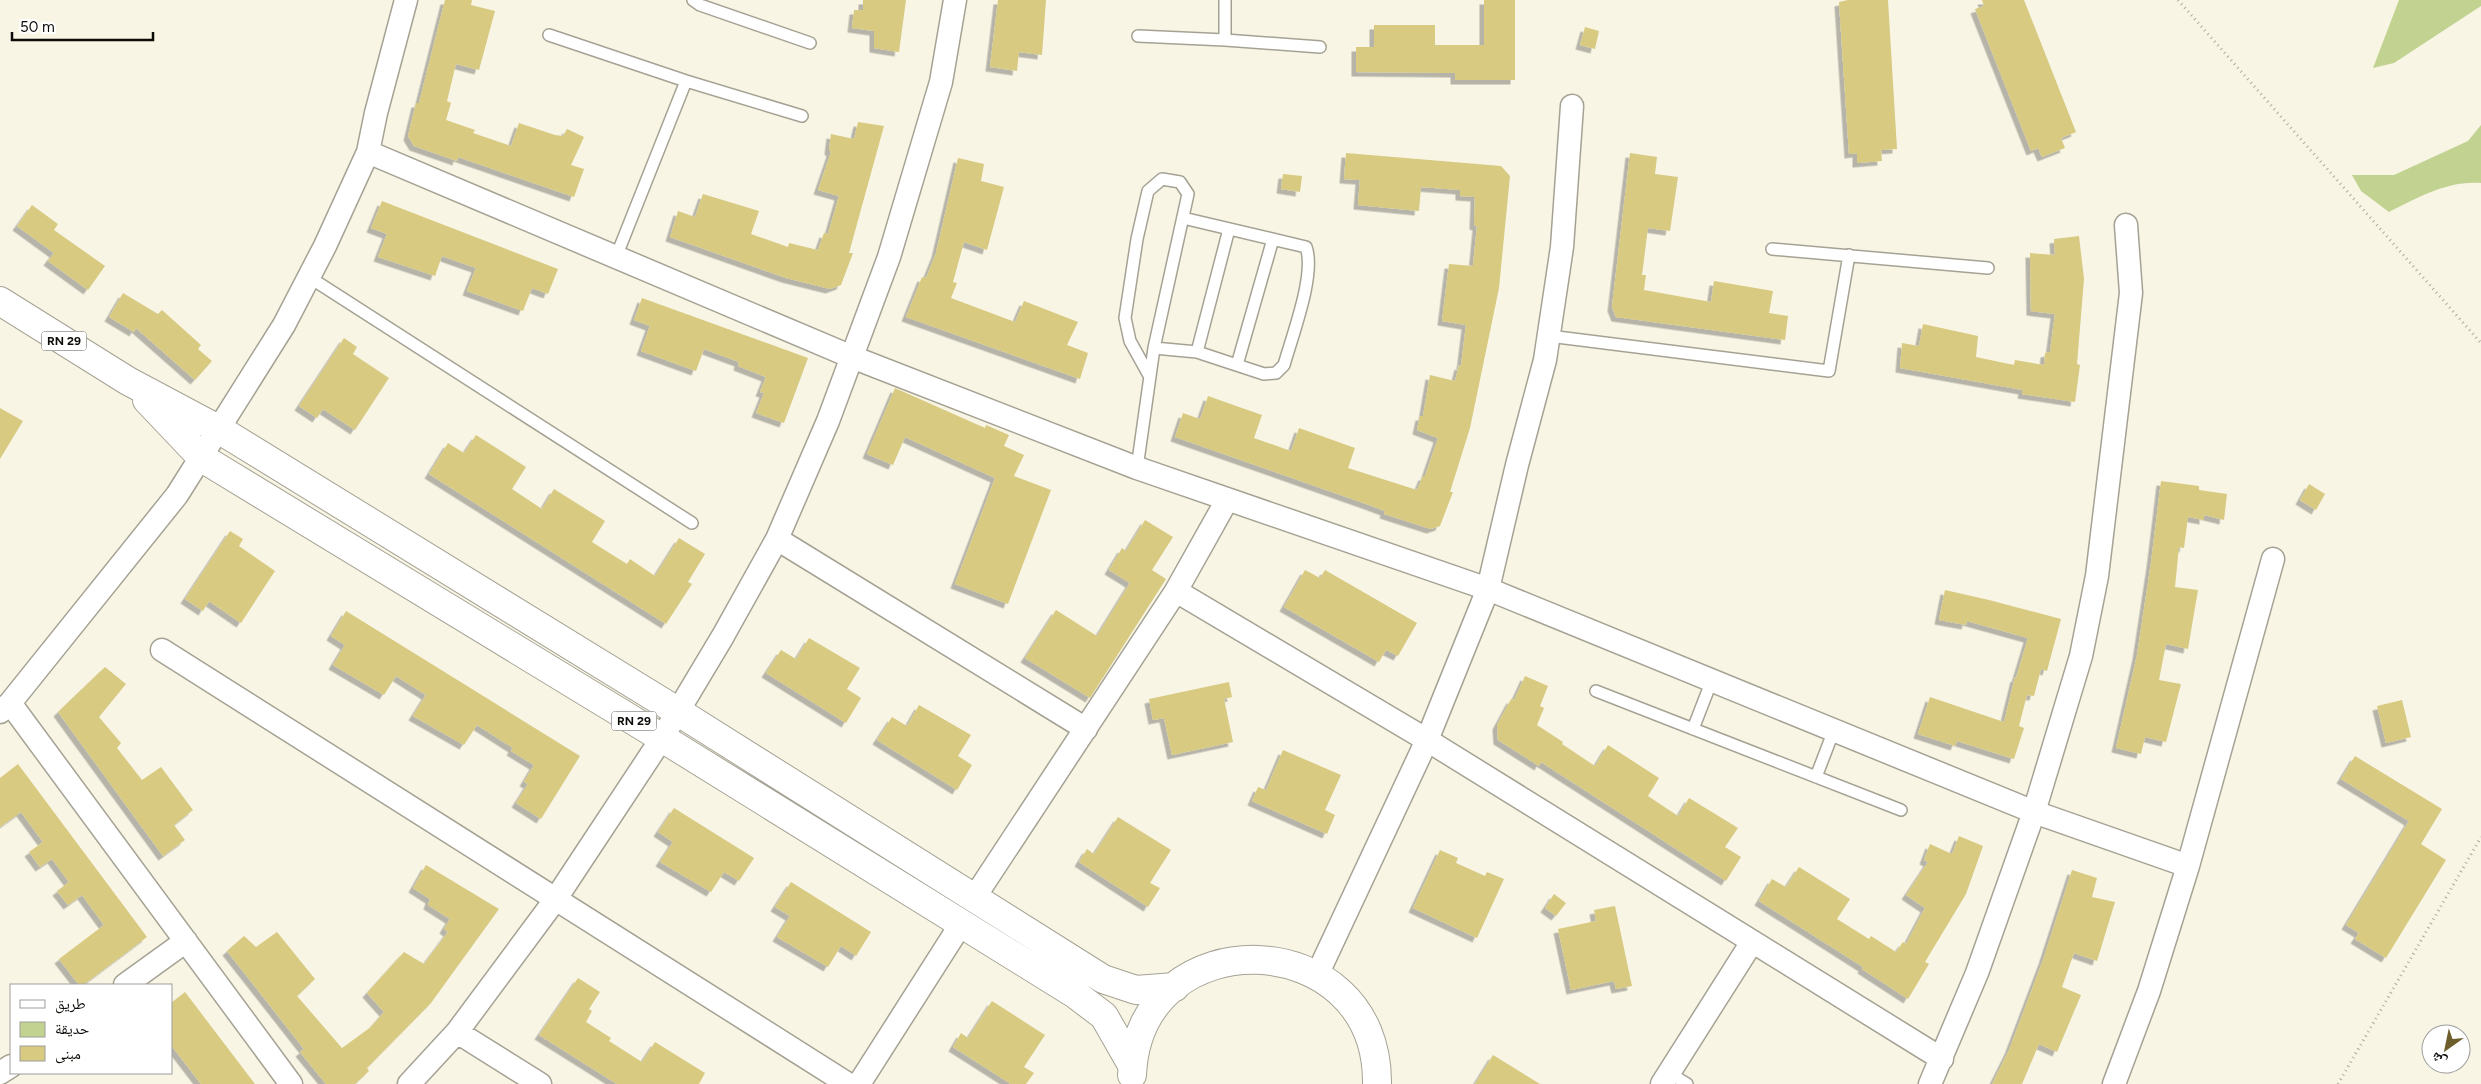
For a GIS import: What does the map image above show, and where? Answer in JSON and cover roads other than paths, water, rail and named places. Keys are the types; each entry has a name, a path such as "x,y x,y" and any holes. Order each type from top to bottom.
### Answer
{"main road":[{"name":"RN 29","path":"0,301 128,381 220,430 677,711 1103,979 1136,990 1174,987"},
{"name":"RN 29","path":"128,381 202,458 662,738 1075,994 1104,1016 1132,1075"},
{"path":"1132,1075 1142,1030 1162,1000 1174,987 1203,969 1236,960 1252,958 1286,962 1317,976 1344,997 1364,1025 1375,1058 1377,1084"}],"street":[{"path":"291,1084 186,941 5,707 151,530 202,458 284,325 309,277 368,152 376,113 406,0"},
{"path":"408,1084 457,1032 555,900 662,738 723,636 777,539 828,420 889,257 941,82 955,0"},
{"path":"1317,976 1427,740 1488,589 1517,465 1545,360 1562,247 1572,106"},
{"path":"368,152 852,357 1137,468 1488,589 2034,812 2188,866"},
{"path":"1930,1084 1977,973 2034,812 2081,656 2097,576 2131,293 2126,225"},
{"path":"974,898 1176,591 1227,500"},
{"path":"777,539 1086,729"},
{"path":"2114,1084 2149,991 2188,866 2274,559"},
{"path":"1176,591 1427,740 1942,1059"},
{"path":"162,650 848,1084"},
{"path":"859,1084 961,924"},
{"path":"126,984 186,941"},
{"path":"1672,1080 1752,942"},
{"path":"457,1032 540,1084"}],"lane":[{"path":"693,0 700,5 810,43"},
{"path":"1225,0 1225,40"},
{"path":"550,35 686,81 802,116"},
{"path":"1138,36 1320,47"},
{"path":"616,257 686,81"},
{"path":"1137,468 1150,377 1154,348 1188,194 1180,182 1162,179 1148,191 1137,239 1125,318 1130,341 1150,377"},
{"path":"1154,348 1197,352 1264,374 1276,373 1284,366 1308,277 1309,256 1306,247 1183,218"},
{"path":"1197,352 1229,229"},
{"path":"1238,365 1273,239"},
{"path":"1772,249 1988,268"},
{"path":"1548,336 1829,371 1848,255"},
{"path":"309,277 692,523"},
{"path":"1693,729 1712,680"},
{"path":"1596,691 1900,810"},
{"path":"1816,777 1834,730"}]}
